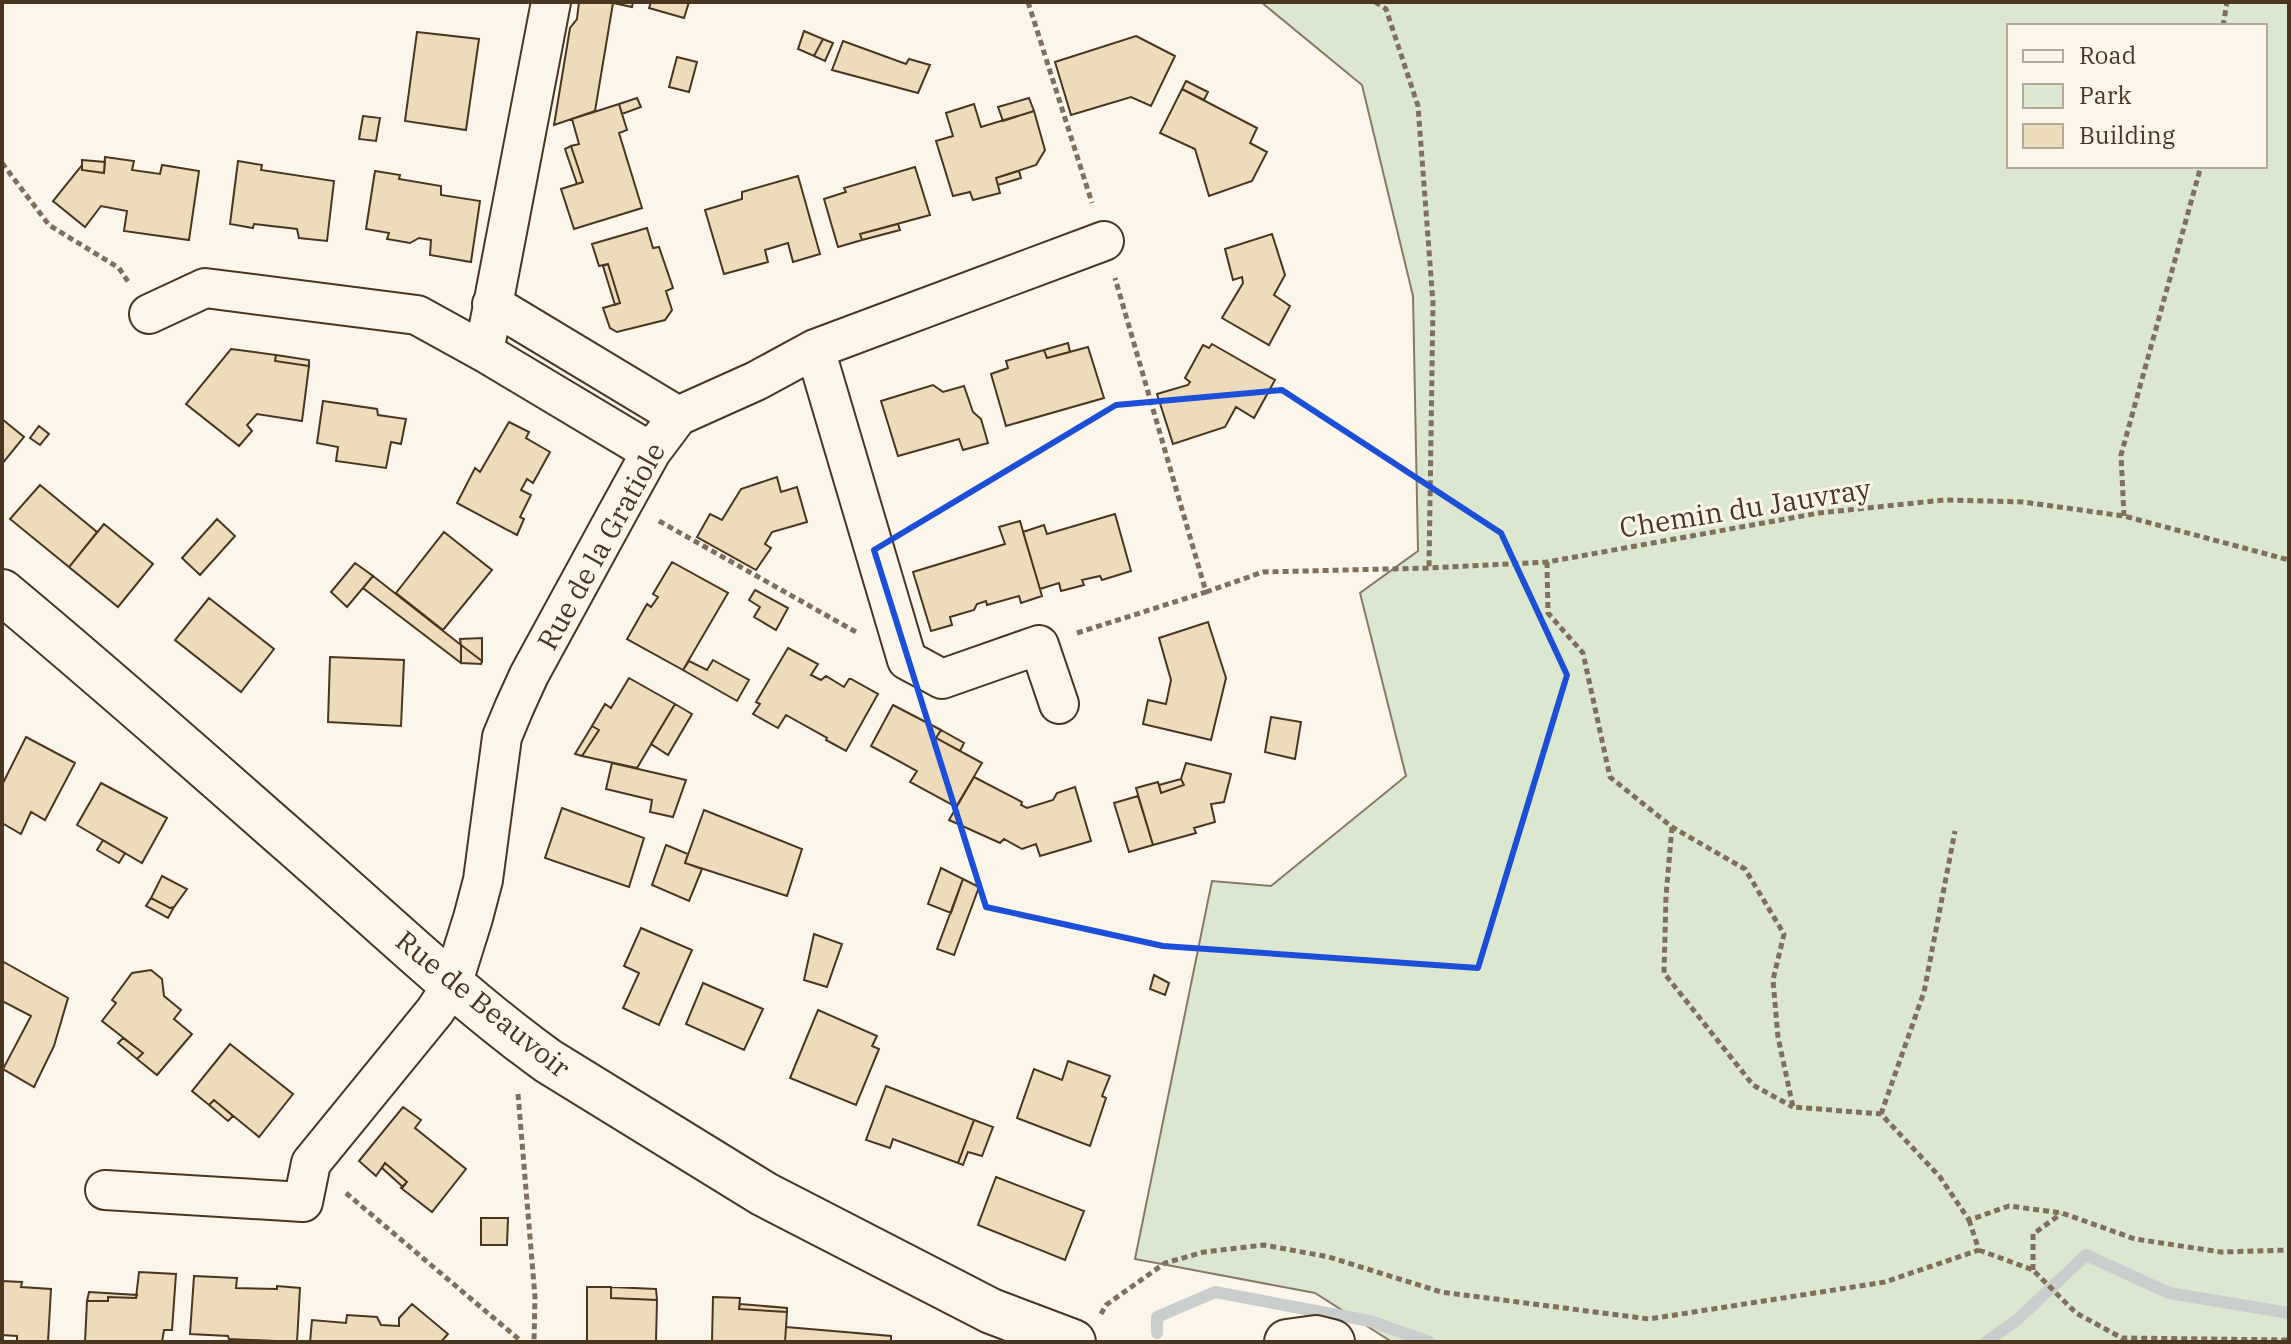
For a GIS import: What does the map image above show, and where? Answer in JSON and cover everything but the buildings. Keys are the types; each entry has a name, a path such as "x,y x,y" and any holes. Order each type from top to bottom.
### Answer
{"street":[{"path":"484,352 551,2"},
{"name":"Rue de la Gratiole","path":"311,1163 435,1011 452,985 483,880 502,737 529,675 624,501 651,452 678,416 756,381 815,349 1104,241"},
{"path":"149,314 205,288 417,315 651,452"},
{"path":"492,304 678,416"},
{"path":"815,349 907,660 942,679 1039,645 1059,704"},
{"name":"Rue de Beauvoir","path":"2,592 102,675 452,985 548,1061 764,1194 991,1311 1086,1330"},
{"path":"105,1190 303,1202 311,1163"},
{"path":"1287,1342 1316,1338 1332,1342"}],"path":[{"path":"1028,2 1104,241 1206,592"},
{"path":"1375,2 1386,9 1418,106 1433,303 1429,568"},
{"path":"2223,24 2227,2"},
{"path":"2,163 49,225 119,268 149,314"},
{"path":"2124,516 2121,455 2200,168"},
{"name":"Chemin du Jauvray","path":"1039,645 1263,572 1547,562 1819,513 1944,500 2023,502 2124,516 2289,560"},
{"path":"624,501 907,660"},
{"path":"1547,562 1548,613 1583,653 1610,777 1672,827 1745,869 1784,934 1773,980 1778,1037 1793,1107"},
{"path":"1672,827 1664,973 1753,1085 1793,1107 1881,1114 1940,1177 1969,1220 1979,1250"},
{"path":"1881,1114 1924,992 1955,831"},
{"path":"515,1037 535,1297 534,1342"},
{"path":"311,1163 522,1342"},
{"path":"1969,1220 2009,1206 2062,1213 2135,1239 2221,1252 2289,1250"},
{"path":"2033,1270 2033,1234 2062,1213"},
{"path":"1086,1330 1106,1305 1165,1263 1204,1252 1264,1245 1329,1257 1441,1292 1649,1319 1885,1282 1979,1250 2033,1270 2076,1313 2122,1338 2289,1340"}],"highlighted area":[{"path":"1282,390 1501,533 1567,675 1478,968 1163,946 986,907 874,550 1116,405"}],"green space":[{"path":"1261,2 2289,2 2289,1342 1392,1342 1315,1293 1135,1259 1212,881 1271,886 1406,776 1360,593 1418,551 1413,296 1362,85"}],"waterway":[{"path":"1986,1342 2017,1320 2086,1255 2169,1293 2289,1313"},
{"path":"1157,1333 1157,1317 1215,1292 1370,1321 1429,1342"}]}
